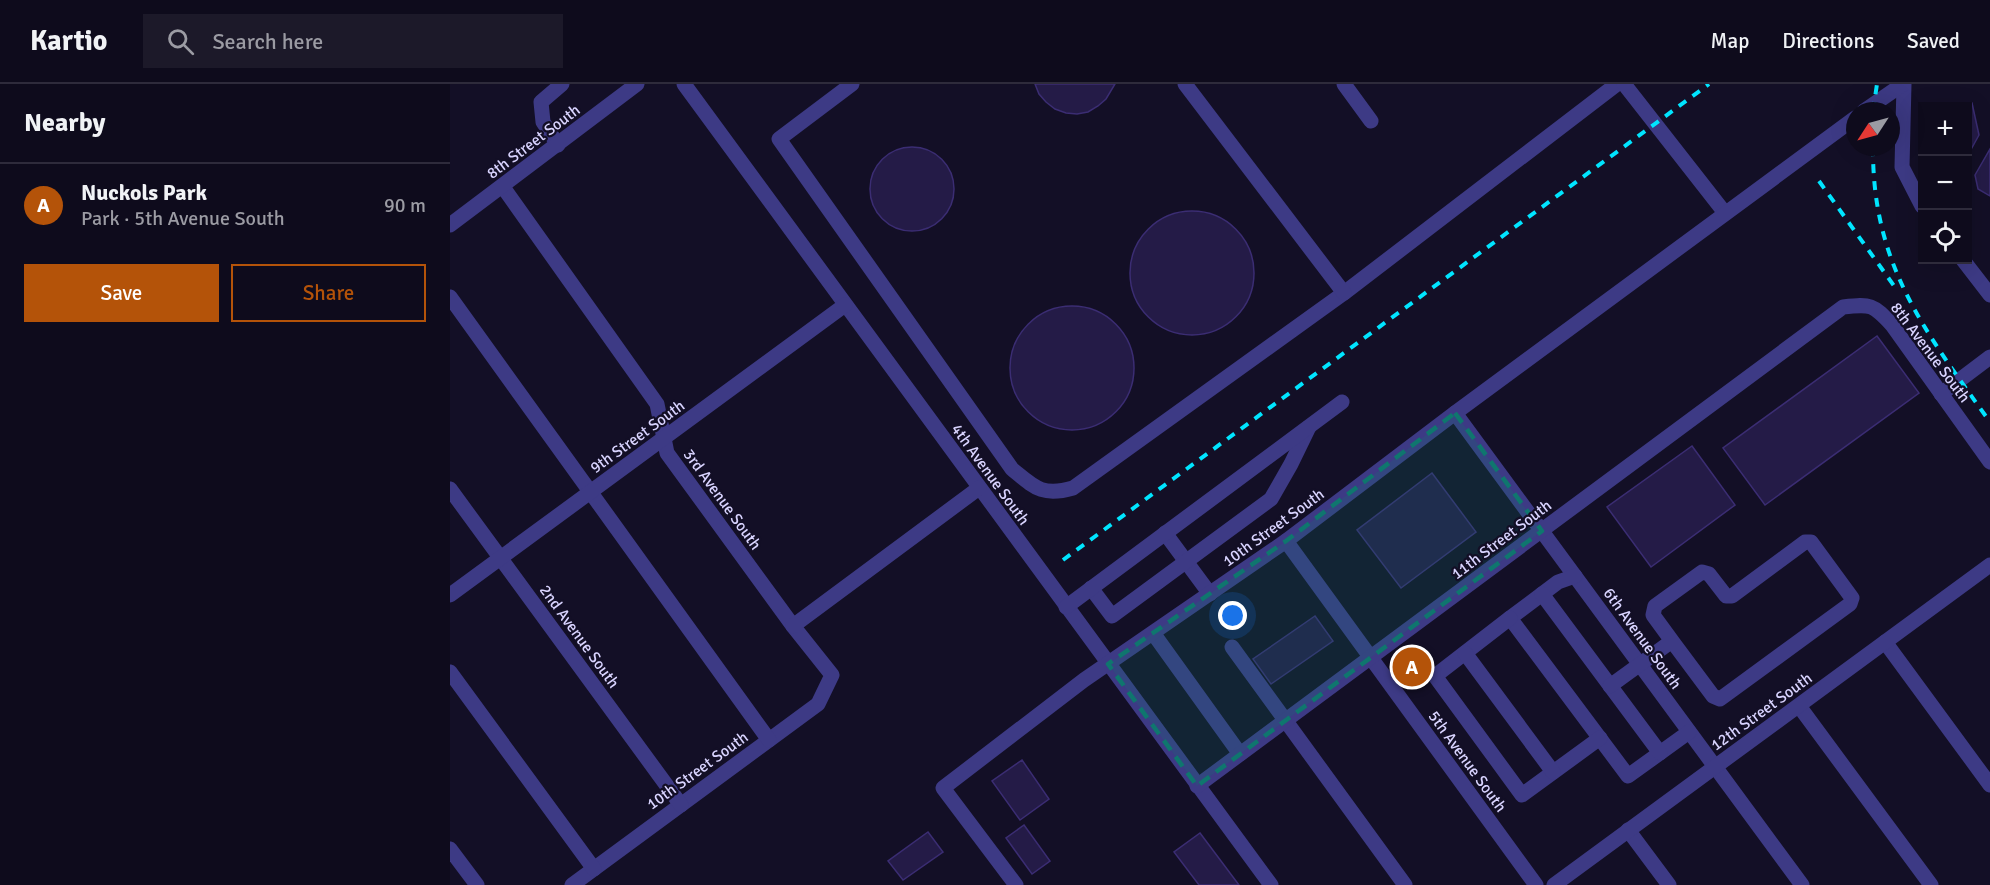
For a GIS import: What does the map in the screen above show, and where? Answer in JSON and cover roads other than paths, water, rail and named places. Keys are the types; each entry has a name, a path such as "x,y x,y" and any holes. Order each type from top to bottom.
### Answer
{"street":[{"path":"558,145 543,122 541,102 562,84"},
{"name":"8th Street South","path":"450,225 637,84"},
{"name":"4th Avenue South","path":"684,84 1271,885"},
{"path":"852,84 779,139 1012,469 1037,490 1062,491 1073,488 1344,293 1617,84"},
{"path":"1185,84 1344,293"},
{"path":"1344,84 1371,121"},
{"path":"1624,84 1725,213"},
{"path":"1877,102 1904,84"},
{"path":"1904,84 1902,167 1918,197"},
{"name":"10th Street South","path":"1016,885 943,788 1084,680 1286,542 1455,412 1846,125"},
{"name":"3rd Avenue South","path":"502,187 657,404 667,453 793,626 832,675"},
{"path":"1966,264 1990,295"},
{"path":"450,297 769,740"},
{"name":"9th Street South","path":"450,595 845,305"},
{"name":"8th Avenue South","path":"1825,321 1843,307 1863,305 1876,308 1892,325 1990,462"},
{"name":"11th Street South","path":"1197,786 1825,321"},
{"path":"1941,394 1990,357"},
{"path":"1066,607 1342,402"},
{"name":"6th Avenue South","path":"1455,412 1802,885"},
{"path":"1091,588 1112,616 1271,500 1310,425"},
{"path":"793,626 979,488"},
{"name":"2nd Avenue South","path":"450,489 681,805"},
{"path":"1165,533 1210,594"},
{"name":"5th Avenue South","path":"1286,542 1536,885"},
{"path":"1805,542 1811,542 1852,598 1850,604 1720,699 1713,696 1672,641 1653,615 1655,606 1702,572 1709,574 1726,596 1732,596 1805,542"},
{"name":"12th Street South","path":"1554,885 1990,565"},
{"path":"1575,576 1558,582 1435,676 1522,795 1600,738"},
{"path":"1542,594 1660,753"},
{"path":"1510,618 1629,776 1689,732"},
{"path":"1153,633 1240,754"},
{"path":"1610,686 1672,641"},
{"path":"1885,642 1990,785"},
{"path":"1232,647 1405,885"},
{"path":"1465,653 1553,772"},
{"path":"450,672 594,869"},
{"name":"10th Street South","path":"572,885 818,704 832,675"},
{"path":"1798,706 1931,885"},
{"path":"1628,830 1669,885"},
{"path":"450,849 477,885"}],"railway":[{"path":"1063,560 1709,84"},
{"path":"1874,102 1877,84"},
{"path":"1873,156 1875,189 1882,227 1892,262 1924,326 1990,422"},
{"path":"1819,181 1897,290"}],"place":[{"name":"Nuckols Park","path":"1412,667"}]}
